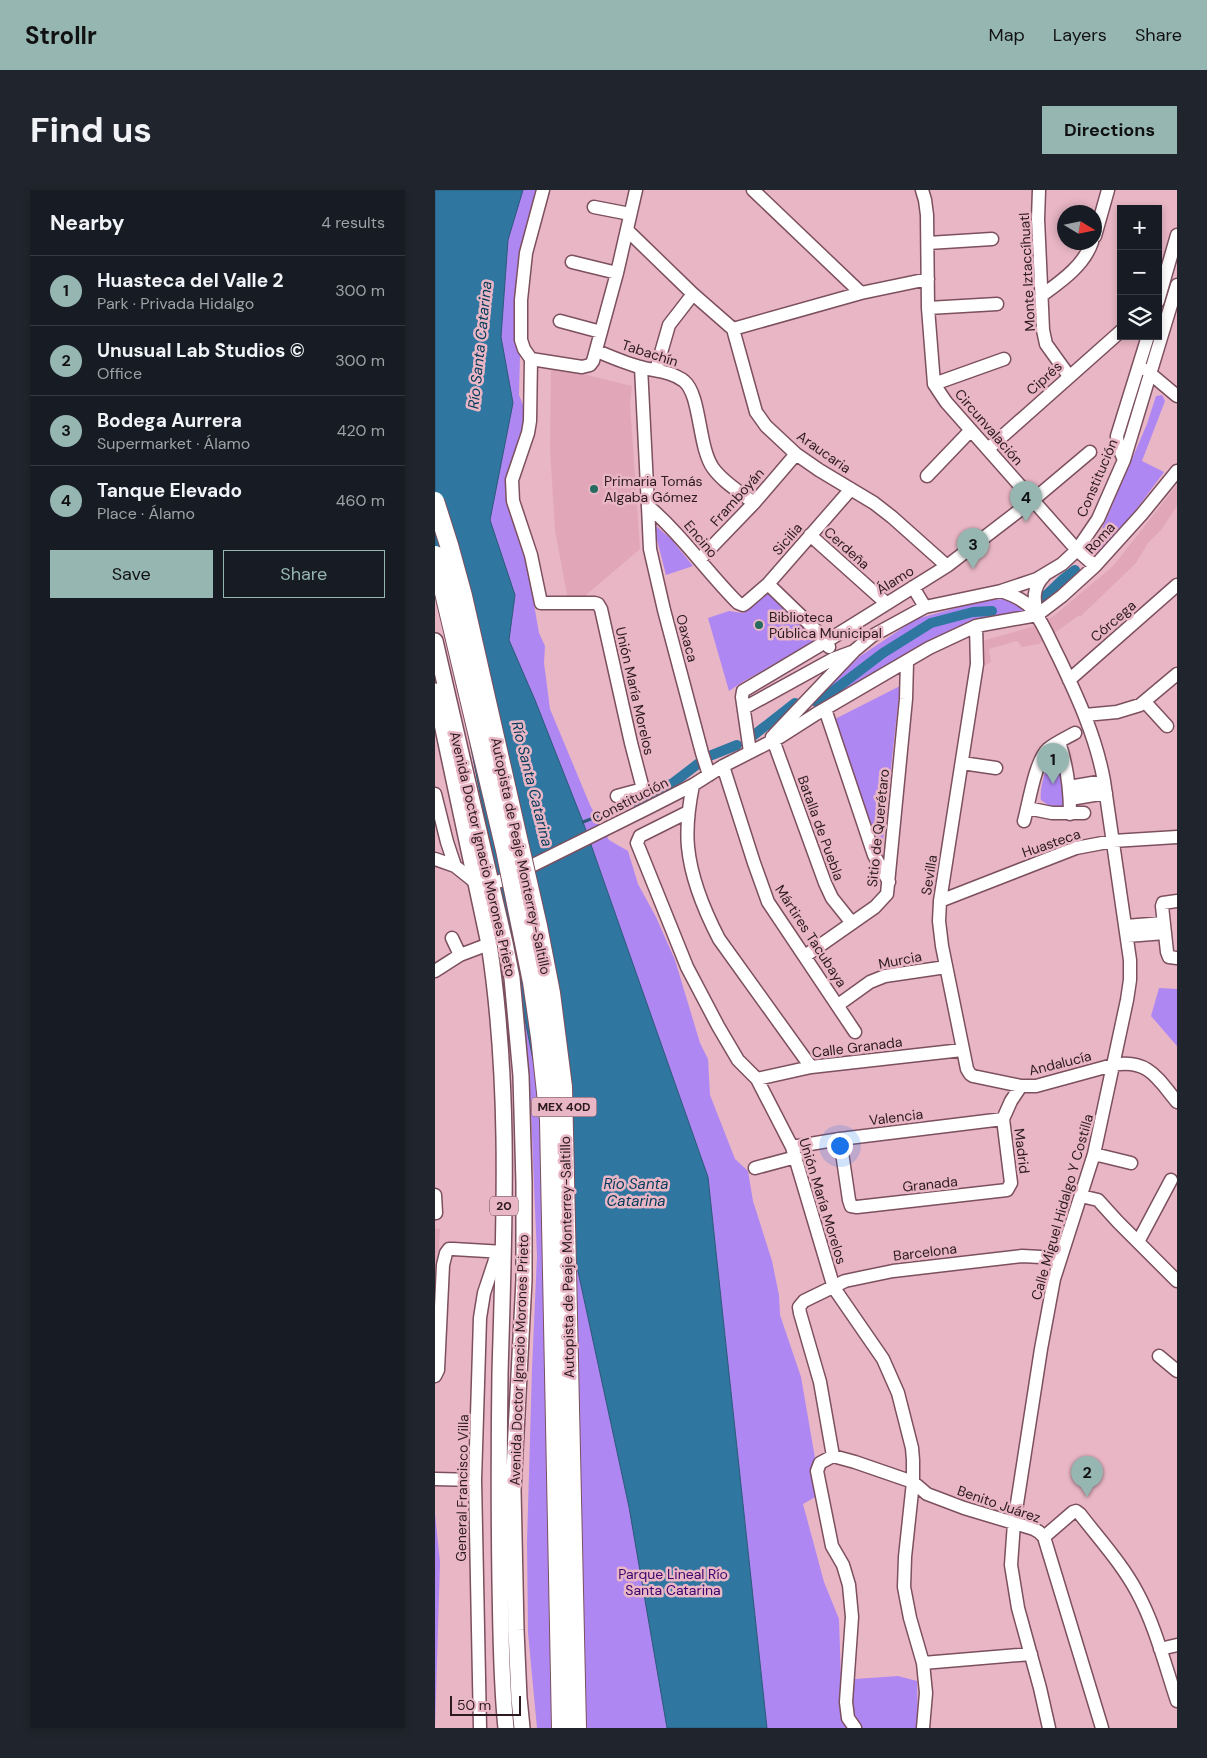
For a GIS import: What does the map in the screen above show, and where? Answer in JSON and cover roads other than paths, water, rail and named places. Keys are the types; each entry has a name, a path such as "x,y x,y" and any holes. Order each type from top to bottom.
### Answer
{"highway":[{"name":"Autopista de Peaje Monterrey-Saltillo","path":"435,501 463,596 535,916 551,993 563,1087 577,1728"},
{"name":"Autopista de Peaje Monterrey-Saltillo","path":"435,555 505,850 532,982 549,1120 561,1728"}],"main road":[{"name":"Avenida Doctor Ignacio Morones Prieto","path":"435,642 497,882 512,978 521,1076 524,1280 513,1490 516,1630 522,1728"},
{"name":"Avenida Doctor Ignacio Morones Prieto","path":"435,691 489,944 495,982 503,1078 499,1490 503,1700 507,1728"},
{"path":"501,1252 511,1256 513,1260 514,1344 521,1359"}],"street":[{"path":"543,190 527,253 521,300 521,340 524,349 531,359 586,367 593,361 597,351 636,190"},
{"path":"753,190 861,293"},
{"name":"Circunvalación","path":"922,190 925,200 928,243 928,308 935,384 946,402 1077,550 1095,566"},
{"name":"Monte Iztaccíhuatl","path":"1039,190 1038,219 1041,296 1046,344 1069,376"},
{"path":"1102,211 1108,190"},
{"path":"594,207 630,214"},
{"path":"627,230 693,294 733,329 861,293 928,279"},
{"path":"1159,295 1177,235"},
{"path":"928,243 992,240"},
{"path":"1041,296 1072,271 1089,250"},
{"path":"572,262 617,273"},
{"name":"Constitución","path":"771,740 809,700 835,663 854,651 872,636 925,607 1001,591 1045,574 1062,564 1077,550 1098,519 1124,460 1177,285"},
{"path":"656,370 669,325 693,294"},
{"path":"928,308 997,304"},
{"path":"560,321 601,332"},
{"name":"Araucaria","path":"733,329 756,412 766,426 796,454 891,517 947,566"},
{"name":"Ciprés","path":"988,449 1117,334"},
{"path":"1124,460 1118,446 1117,436 1147,340"},
{"name":"Tabachín","path":"597,351 641,367 656,370 685,382 693,399 705,450 713,468 754,503"},
{"name":"Unión María Morelos","path":"531,359 529,422 512,480 513,501 531,555 541,603 598,604 643,789 617,796"},
{"path":"935,384 1004,359"},
{"path":"1139,365 1177,396"},
{"path":"641,367 648,506"},
{"path":"927,476 971,430"},
{"name":"Álamo","path":"750,752 741,694 743,690 827,641 947,566 1033,500 1090,452"},
{"name":"Framboyán","path":"700,559 754,503 796,454"},
{"name":"Roma","path":"1037,615 1062,596 1095,566 1177,471"},
{"name":"Sicilia","path":"743,604 768,584 851,489"},
{"name":"Encino","path":"648,506 665,520 700,559 712,577 738,603 743,604"},
{"name":"Oaxaca","path":"648,506 650,548 664,610 709,775"},
{"name":"Cerdeña","path":"810,535 886,603"},
{"path":"1037,615 1036,584 1045,574"},
{"path":"744,708 835,663 827,641 768,584"},
{"name":"Córcega","path":"1069,680 1177,585"},
{"path":"913,587 925,607"},
{"path":"1001,591 1023,601 1037,615"},
{"name":"Constitución","path":"497,882 693,785 929,648 976,626 1037,615"},
{"name":"Calle Miguel Hidalgo Y Costilla","path":"1037,615 1085,715 1100,758 1130,960 1130,980 1095,1154 1054,1279 1042,1340 1014,1523 1011,1565 1018,1608 1049,1728"},
{"name":"Sevilla","path":"976,626 977,664 940,901 939,921 946,967 967,1069 970,1074 979,1078 1021,1086"},
{"name":"Sitio de Querétaro","path":"805,956 884,899 889,882 906,700 907,662"},
{"path":"1085,715 1117,712 1134,707 1145,702 1177,674"},
{"path":"809,700 810,710 820,712 874,855 889,882"},
{"path":"1145,702 1167,726"},
{"path":"1075,733 1046,751 1040,761 1026,815 1084,813"},
{"name":"Batalla de Puebla","path":"771,740 825,883 832,898 852,923"},
{"path":"1059,742 1065,757 1070,814"},
{"path":"962,763 995,768"},
{"name":"Mártires Tacubaya","path":"723,766 768,902 855,1032"},
{"path":"693,785 688,812 688,847 695,881 707,915 719,939 811,1067"},
{"path":"1069,793 1105,787"},
{"path":"435,794 455,866"},
{"name":"Unión María Morelos","path":"688,812 640,836 637,843 687,967 738,1060 757,1079 794,1152 834,1288 883,1359 898,1394 912,1448 913,1482 906,1547 905,1587 910,1618 923,1663 926,1692 923,1728"},
{"path":"435,835 447,842"},
{"name":"Huasteca","path":"940,901 1076,848 1113,841 1177,837"},
{"path":"435,859 455,866 475,882 497,882"},
{"path":"1177,901 1162,904 1168,955 1171,958 1177,958"},
{"path":"1127,931 1164,928"},
{"path":"451,938 460,955"},
{"path":"435,971 460,955 489,944"},
{"name":"Murcia","path":"838,1005 870,982 880,978 946,967"},
{"name":"Calle Granada","path":"757,1079 811,1067 962,1050"},
{"name":"Andalucía","path":"1003,1119 1011,1101 1021,1086 1035,1086 1113,1065 1132,1064 1151,1070 1177,1102"},
{"name":"Valencia","path":"755,1168 794,1152 840,1139 1003,1119"},
{"name":"Madrid","path":"1003,1119 1010,1187"},
{"name":"Granada","path":"840,1139 851,1206 857,1207 1003,1191 1010,1187"},
{"path":"1095,1154 1131,1163"},
{"path":"1138,1242 1171,1180"},
{"path":"435,1195 436,1213"},
{"path":"1081,1196 1098,1200 1177,1281"},
{"path":"435,1376 438,1370 443,1265 446,1253 449,1249 501,1252"},
{"name":"General Francisco Villa","path":"480,1728 475,1480 481,1318 484,1293 501,1252"},
{"name":"Barcelona","path":"833,1456 821,1382 800,1312 800,1305 807,1299 845,1282 893,1271 1023,1256 1060,1258"},
{"path":"1159,1356 1177,1371"},
{"path":"833,1456 820,1464 818,1468 825,1516 832,1546 843,1565 849,1585 852,1617 846,1702 848,1718 855,1728"},
{"name":"Benito Juárez","path":"833,1456 913,1482 927,1494 964,1508 1033,1529 1044,1537 1101,1728"},
{"path":"435,1479 475,1480"},
{"path":"1044,1537 1071,1513 1076,1511 1081,1514 1137,1592 1160,1649 1177,1701"},
{"path":"1160,1649 1177,1645"},
{"path":"923,1663 1031,1654"}],"water":[{"name":"Río Santa Catarina","path":"435,190 523,190 508,240 501,337 513,403 490,520 515,595 509,640 583,822 708,1177 767,1728 667,1728 629,1507 542,1105 435,567"}],"waterway":[{"path":"1041,600 1075,570"},
{"path":"816,702 883,653 931,623 973,612 992,611"},
{"path":"754,735 795,703"},
{"path":"712,755 737,745"},
{"path":"648,795 673,783 699,763"},
{"path":"636,802 645,797"},
{"path":"583,822 636,802"}],"place":[{"name":"Primaria Tomás Algaba Gómez","path":"594,489"},
{"name":"Tanque Elevado","path":"1026,522"},
{"name":"Bodega Aurrera","path":"973,569"},
{"name":"Biblioteca Pública Municipal","path":"759,625"},
{"name":"Huasteca del Valle 2","path":"1053,784"},
{"name":"Unusual Lab Studios ©","path":"1087,1497"}],"park label":[{"name":"Parque Lineal Río Santa Catarina","path":"673,1582"}]}
